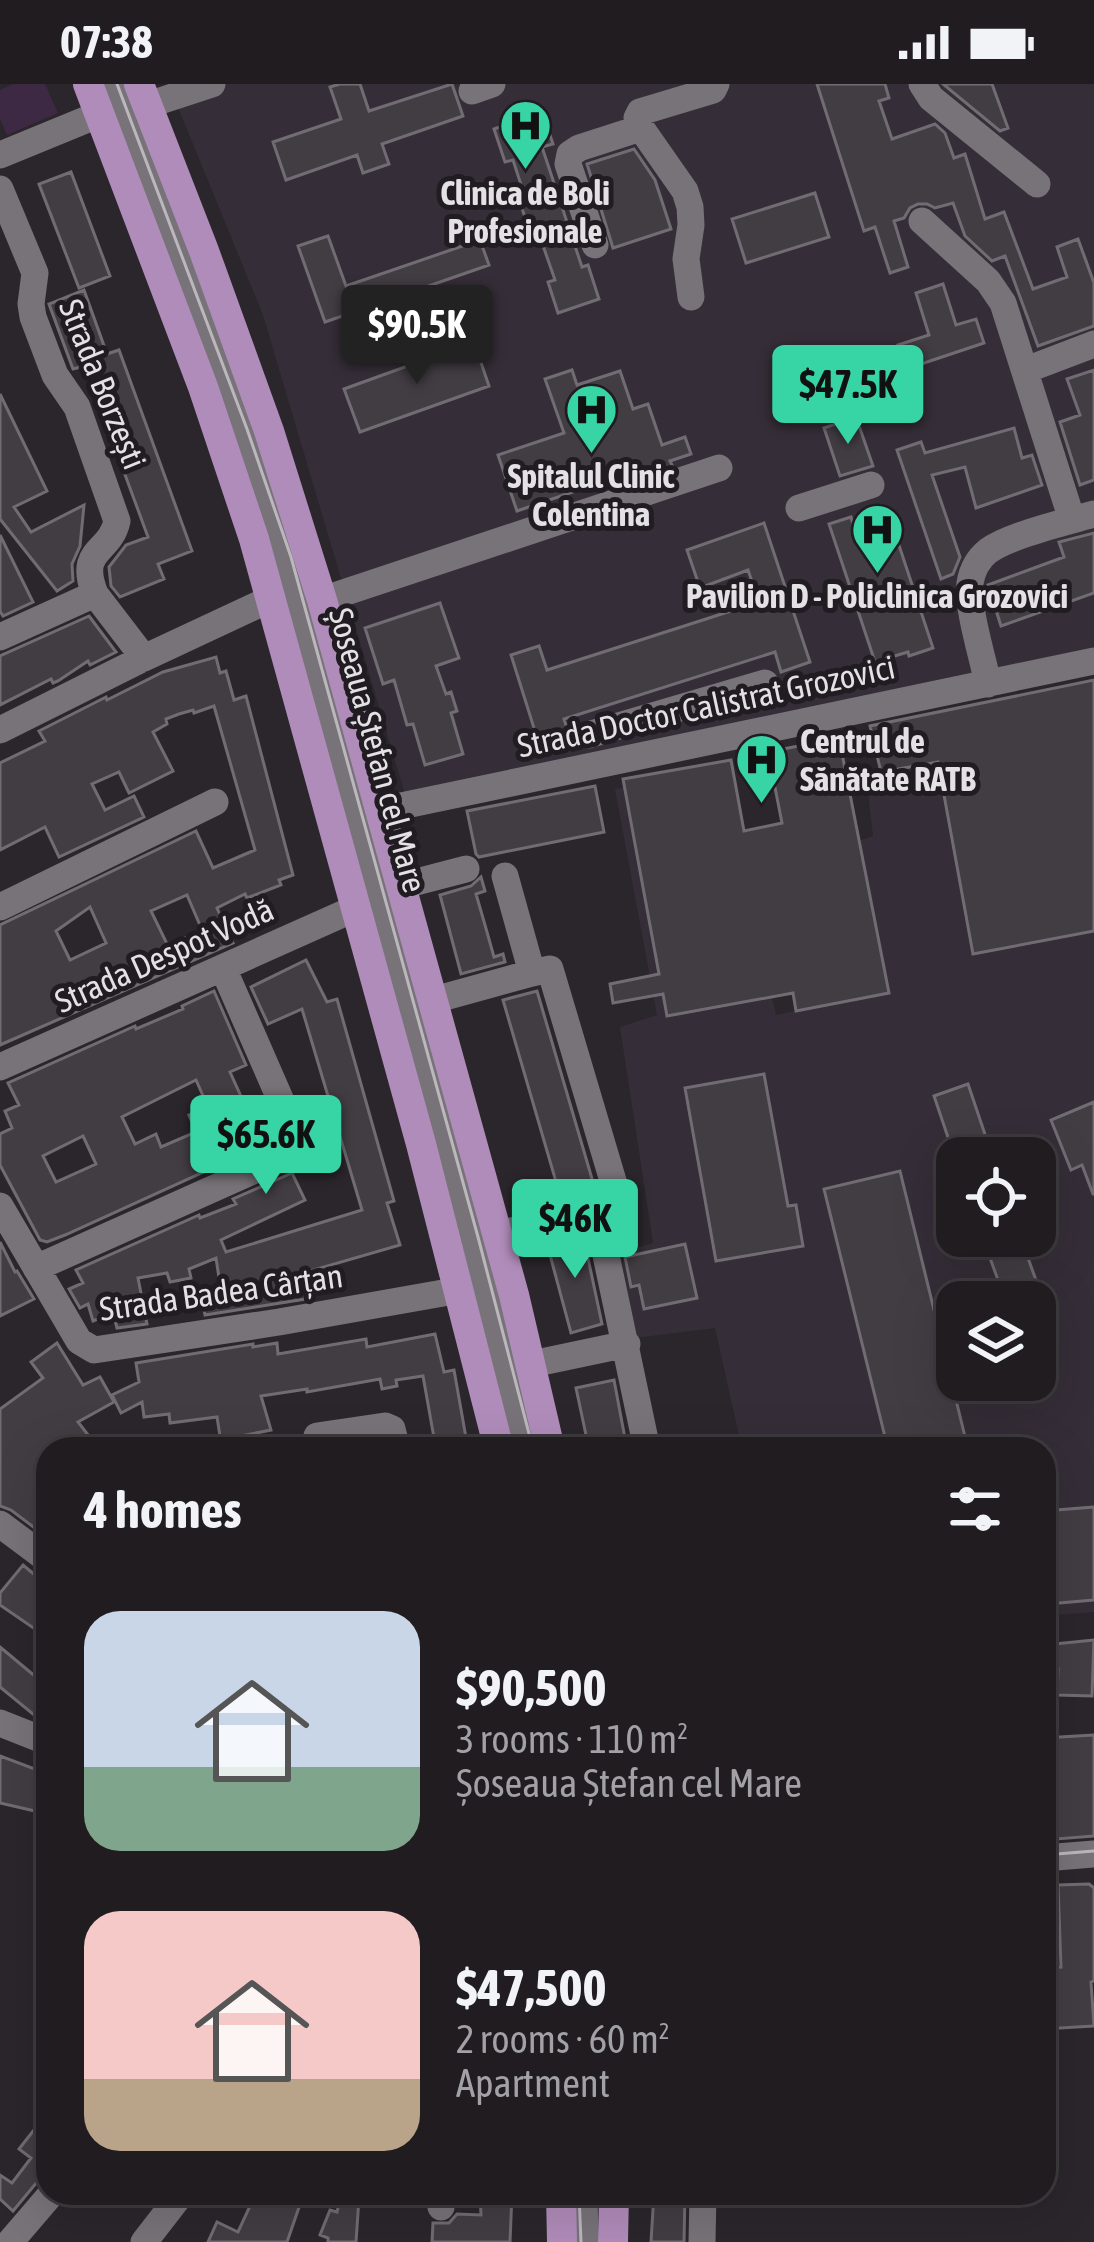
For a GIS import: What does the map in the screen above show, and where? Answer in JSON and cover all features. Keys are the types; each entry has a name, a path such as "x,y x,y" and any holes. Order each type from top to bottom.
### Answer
{"main road":[{"name":"Șoseaua Ștefan cel Mare","path":"88,84 124,99 205,251 322,600 357,816 356,908 497,1437"},
{"name":"Șoseaua Ștefan cel Mare","path":"124,99 270,599 357,816 401,886 532,1364 547,1437"},
{"path":"561,2205 562,2242"},
{"path":"613,2242 614,2205"}],"street":[{"path":"0,154 124,99 212,84"},
{"path":"691,297 686,259 690,207 685,191 637,118 640,112 713,90 716,84"},
{"path":"922,84 931,98 1037,184"},
{"name":"Șoseaua Ștefan cel Mare","path":"124,99 288,558 525,1437"},
{"path":"595,245 568,164 570,154 641,128"},
{"name":"Strada Borzești","path":"0,189 35,273 33,316 55,374 77,407 117,521 116,529 91,559 95,594"},
{"path":"922,221 996,290 1083,517 1001,544 976,565 970,597 988,684"},
{"path":"1026,370 1094,344"},
{"path":"322,600 719,468"},
{"path":"799,508 871,485"},
{"path":"0,637 95,594 144,658"},
{"path":"0,730 270,599"},
{"name":"Strada Doctor Calistrat Grozovici","path":"357,816 1094,662"},
{"path":"589,735 765,683"},
{"path":"686,706 694,747"},
{"path":"0,907 215,802"},
{"path":"401,886 466,869"},
{"path":"505,876 532,973"},
{"name":"Strada Despot Vodă","path":"0,1067 356,908"},
{"path":"0,1266 31,1259 302,1149 223,968"},
{"path":"434,1000 550,969 619,1201 497,1235"},
{"name":"Strada Badea Cârțan","path":"0,1206 79,1341 94,1350 460,1290"},
{"path":"596,1208 645,1437"},
{"path":"532,1364 627,1344"},
{"path":"317,1437 385,1426 394,1437"},
{"path":"0,1524 36,1551"},
{"path":"0,1724 36,1738"},
{"path":"1056,1857 1094,1854"},
{"path":"10,2242 42,2205"},
{"path":"144,2242 166,2205"},
{"path":"584,2205 585,2242"},
{"path":"702,2242 703,2205"}],"shaded area":[{"path":"13,84 45,84 58,113 7,135 0,119 0,90"},
{"name":"Spitalul Clinic Colentina","path":"181,84 1094,84 1094,647 406,798 263,315 170,88"},
{"path":"1094,680 1094,1612 1056,1615 1056,1437 739,1437 715,1328 635,1338 616,1254 653,1243 620,1027 657,1015 615,789 722,769 776,1015 885,992 858,841 873,836 866,774 881,771 869,724"}],"building":[{"path":"360,84 369,111 452,84 463,116 382,144 389,164 363,173 357,155 286,180 273,142 341,119 330,87"},
{"path":"817,84 885,84 889,98 879,101 892,139 935,124 945,133 954,158 965,154 985,219 1004,212 1033,289 1067,277 1057,247 1078,239 1094,283 1094,326 1038,346 1005,256 992,261 965,236 953,203 935,208 918,204 894,221 908,267 890,273 875,227 864,231"},
{"path":"943,84 992,84 1008,128 1000,131"},
{"path":"542,112 553,144 542,147 582,267 588,265 599,299 558,313 548,282 555,280 540,237 533,240 520,203 526,200 513,160 505,162 494,129"},
{"path":"634,149 655,180 671,229 613,248 587,164"},
{"path":"71,172 110,276 79,288 39,184"},
{"path":"815,193 829,237 746,263 732,219"},
{"path":"328,236 346,286 480,240 489,265 325,322 298,246"},
{"path":"943,284 956,325 976,319 984,343 906,369 898,345 929,335 916,293"},
{"path":"84,290 107,354 119,350 192,551 158,564 164,579 120,597 111,586 109,567 126,545 148,537 85,366 73,369 49,304"},
{"path":"474,342 489,386 360,432 344,389"},
{"path":"572,370 577,385 620,371 633,409 648,404 662,445 685,437 691,454 670,461 672,465 622,481 620,476 517,511 498,455 564,433 545,379"},
{"path":"1094,370 1094,480 1080,485 1060,422 1080,415 1067,379"},
{"path":"0,394 47,491 14,507 31,532 84,505 73,581 57,591 0,519"},
{"path":"856,417 873,466 840,476 824,428"},
{"path":"1014,428 1022,458 1032,455 1042,485 976,508 965,467 932,475 960,557 953,574 941,579 897,450 921,442 925,453"},
{"name":"Pavilion D - Policlinica Grozovici","path":"888,512 933,648 875,662 829,524 851,517 853,524"},
{"path":"764,523 810,662 781,672 775,652 564,719 569,735 539,744 511,655 539,646 547,670 759,602 748,570 700,588 687,550"},
{"path":"1094,533 1094,593 1001,626 988,585 1064,557 1059,542"},
{"path":"0,535 33,602 3,616 0,611"},
{"path":"440,603 459,658 436,666 457,711 451,713 463,754 425,765 394,680 383,684 365,628"},
{"path":"89,616 116,652 0,705 0,656"},
{"path":"216,657 220,673 226,671 234,700 246,696 293,875 279,880 281,885 247,898 245,894 217,908 233,943 0,1045 0,925 196,831 213,868 255,850 214,706 166,719 167,724 153,732 173,771 129,793 119,772 92,784 105,810 134,796 144,817 59,857 45,827 0,850 0,763 45,741 39,731 163,672","holes":["187,895 202,930 168,946 151,911","90,907 106,943 70,960 56,931"]},
{"path":"1094,680 1094,931 973,954 938,762 881,772 870,726"},
{"path":"839,738 889,993 796,1011 793,993 667,1016 663,994 613,1003 610,984 659,974 623,779 731,760 744,831 782,823 768,752"},
{"path":"595,786 604,832 476,854 467,811"},
{"path":"481,877 485,891 476,894 494,957 503,954 505,962 461,974 440,895 471,886"},
{"path":"306,960 327,1002 337,999 394,1201 387,1203 400,1245 303,1273 306,1299 205,1315 201,1294 221,1291 216,1258 189,1269 191,1278 170,1282 167,1273 138,1278 147,1324 117,1328 113,1313 93,1321 88,1304 80,1308 69,1289 83,1283 76,1270 199,1215 236,1204 233,1199 292,1173 305,1200 221,1240 226,1252 362,1210 302,1009 268,1024 251,987"},
{"path":"214,991 246,1065 230,1072 263,1145 65,1235 40,1240 0,1165 0,1134 12,1128 5,1111 19,1105 8,1083","holes":["196,1080 208,1107 189,1115 196,1132 161,1147 156,1134 135,1144 122,1117","83,1136 96,1164 56,1182 43,1156"]},
{"path":"537,991 595,1189 561,1199 503,1000"},
{"path":"764,1074 788,1206 796,1205 803,1246 716,1261 685,1088"},
{"path":"968,1084 986,1137 948,1137 934,1096"},
{"path":"1094,1102 1093,1194 1082,1165 1071,1170 1051,1120"},
{"path":"900,1171 936,1318 936,1401 956,1401 965,1437 885,1437 824,1189"},
{"path":"582,1230 602,1324 571,1333 546,1240"},
{"path":"0,1242 34,1299 0,1316"},
{"path":"685,1244 697,1298 644,1309 639,1285 631,1287 625,1257"},
{"path":"990,1257 1028,1257 1036,1281 998,1281"},
{"path":"435,1334 444,1372 454,1370 466,1437 434,1437 423,1376 396,1380 397,1386 382,1389 380,1379 261,1396 271,1430 241,1437 220,1437 217,1417 170,1423 169,1414 144,1417 142,1402 121,1413 112,1395 139,1382 136,1363 253,1344 277,1343 278,1354 366,1339 367,1347"},
{"path":"57,1343 83,1385 100,1377 114,1402 78,1422 90,1437 36,1437 36,1529 0,1506 0,1409 43,1378 31,1362"},
{"path":"614,1380 625,1437 586,1437 576,1388"},
{"path":"1094,1507 1094,1600 1056,1603 1056,1510"},
{"path":"23,1565 36,1576 36,1630 0,1605 0,1593"},
{"path":"1094,1640 1092,1696 1057,1695 1056,1644"},
{"path":"0,1647 36,1677 36,1717 0,1687"},
{"path":"1094,1735 1094,1836 1056,1839 1056,1737"},
{"path":"0,1756 36,1770 36,1811 0,1803"},
{"path":"1058,1885 1094,1888 1094,2026 1056,2028 1056,1967 1061,1967"},
{"path":"36,2127 36,2183 13,2211 0,2199 0,2175 12,2183 31,2158 19,2149"},
{"path":"250,2205 300,2205 287,2242 208,2242 217,2222 238,2232"},
{"path":"339,2205 359,2205 356,2242 328,2242 320,2235 330,2210 337,2212"},
{"path":"481,2205 512,2205 510,2242 432,2242 433,2223 449,2223 457,2214 481,2215"},
{"path":"653,2205 685,2205 684,2242 651,2242"}],"tram line":[{"path":"117,84 291,557 530,1437"},
{"path":"1056,1854 1094,1851"},
{"path":"579,2205 581,2242"}],"place":[{"name":"Clinica de Boli Profesionale","path":"525,172"},
{"name":"Spitalul Clinic Colentina","path":"591,455"},
{"name":"Pavilion D - Policlinica Grozovici","path":"877,575"},
{"name":"Centrul de Sănătate RATB","path":"761,806"}]}
